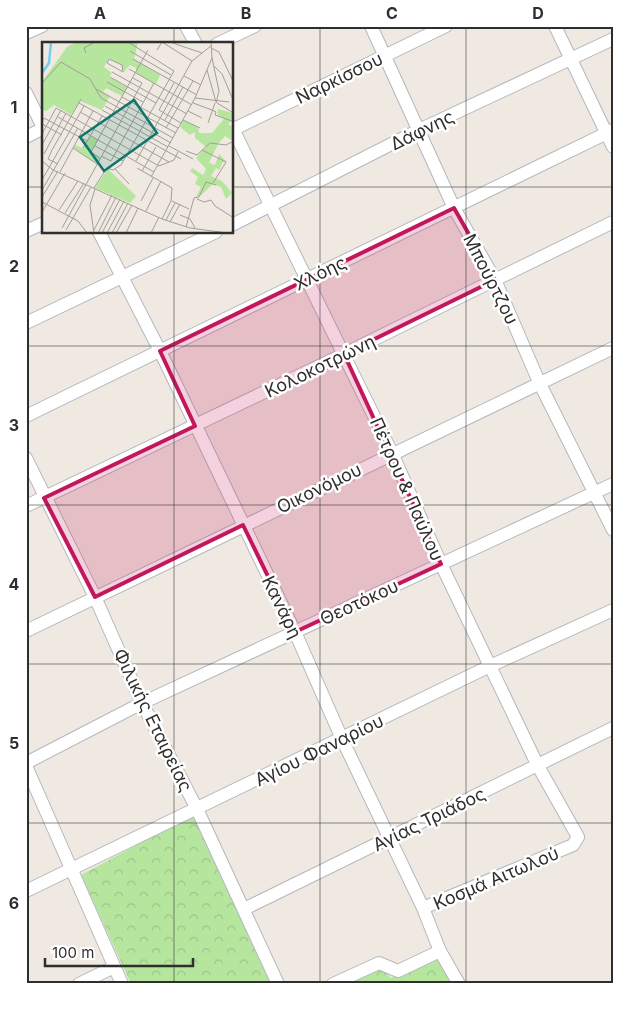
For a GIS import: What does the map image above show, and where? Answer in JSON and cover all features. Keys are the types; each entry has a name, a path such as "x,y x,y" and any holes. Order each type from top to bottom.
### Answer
{"street":[{"path":"26,33 42,26"},
{"path":"186,26 195,42"},
{"path":"221,42 255,26"},
{"name":"Μπούρτζου","path":"371,26 454,208 495,280 539,382 613,530"},
{"name":"Ναρκίσσου","path":"234,129 446,26"},
{"path":"555,26 610,132 613,147"},
{"name":"Δάφνης","path":"234,224 418,130 613,39"},
{"path":"26,93 42,125"},
{"path":"26,137 42,130"},
{"name":"Πέτρου & Παύλου","path":"234,131 392,453 441,564 538,766 578,837 576,843 568,847"},
{"name":"Χλόης","path":"26,416 610,132"},
{"name":"Κολοκοτρώνη","path":"26,506 344,354 613,222"},
{"path":"26,231 42,224"},
{"name":"Κανάρη","path":"100,234 120,278 160,351 295,632 342,739 423,908 440,951 459,984"},
{"path":"26,323 212,234"},
{"name":"Οικονόμου","path":"26,631 242,525 613,348"},
{"name":"Φιλικής Εταιρείας","path":"26,458 94,597 142,703 197,809 278,984"},
{"name":"Θεοτόκου","path":"26,764 142,703 613,484"},
{"name":"Αγίου Φαναρίου","path":"26,891 490,666 613,610"},
{"name":"Αγίας Τριάδος","path":"244,909 613,728"},
{"path":"26,764 74,869 122,984"},
{"name":"Κοσμά Αιτωλού","path":"423,908 568,847"},
{"path":"333,984 379,963 398,971 440,951"},
{"path":"78,984 114,967"}],"highlighted area":[{"path":"454,208 495,280 344,354 441,564 295,632 243,525 95,597 44,498 195,426 160,351"}],"green space":[{"path":"196,813 274,984 131,984 81,875"},
{"path":"441,953 456,984 348,984 382,968 391,978"}]}
